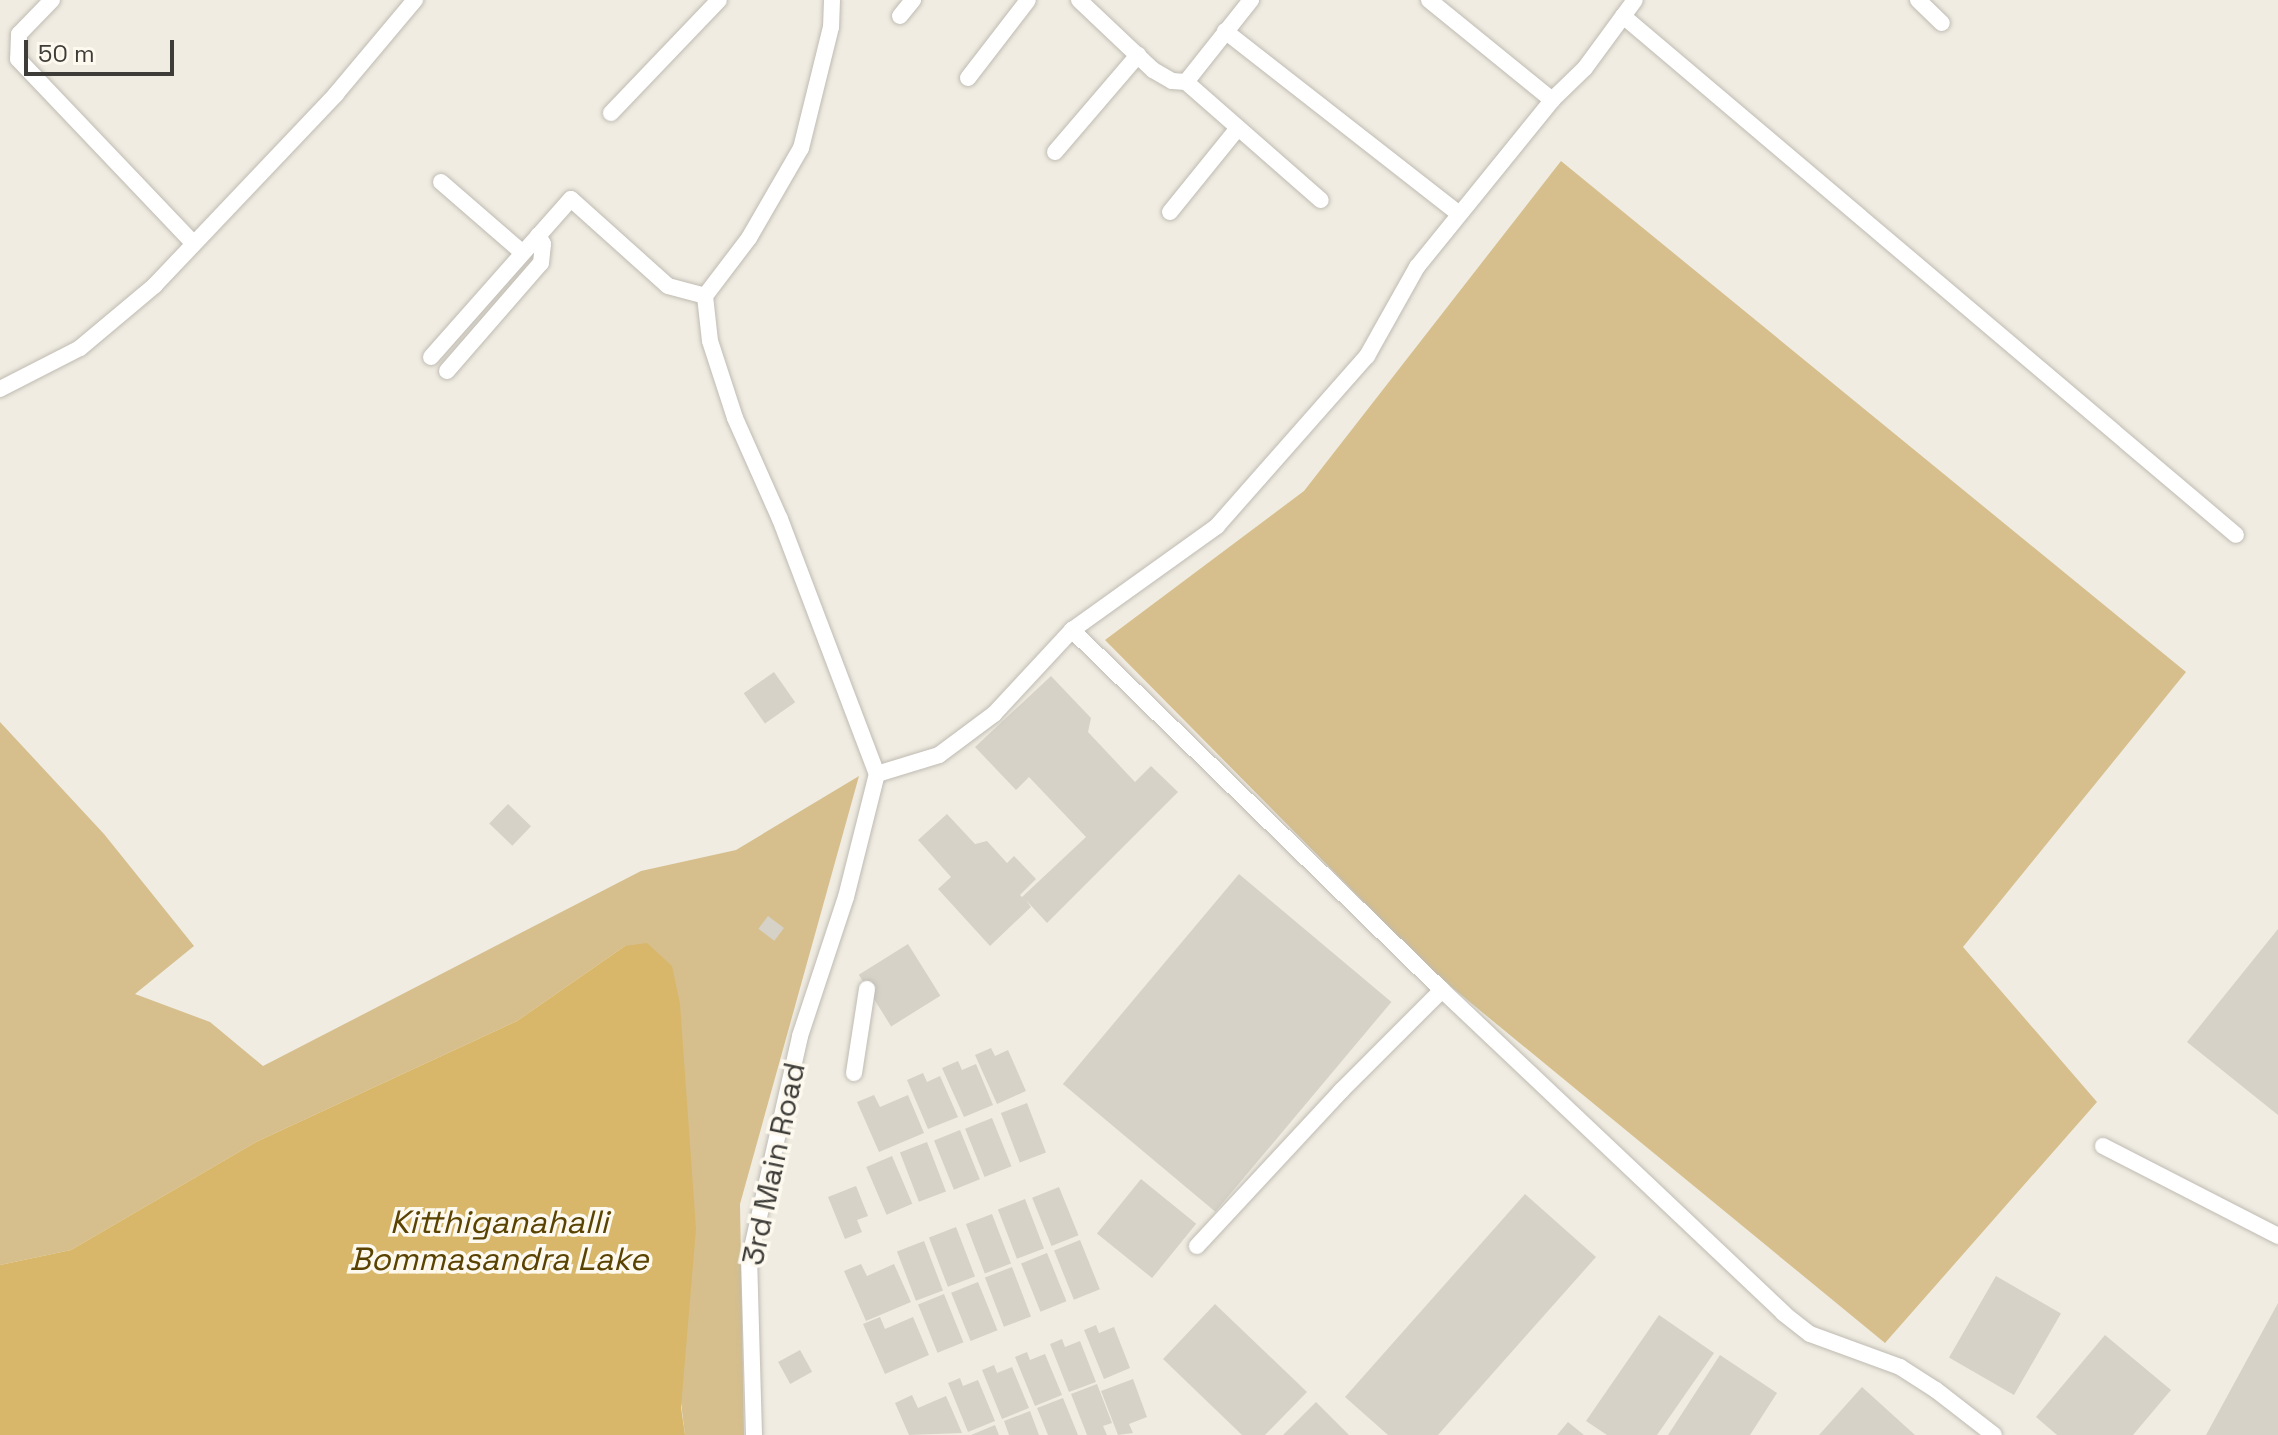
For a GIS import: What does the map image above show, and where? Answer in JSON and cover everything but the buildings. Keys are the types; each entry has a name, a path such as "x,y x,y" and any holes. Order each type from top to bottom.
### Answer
{"street":[{"path":"52,0 19,34 18,59 194,244"},
{"path":"0,389 80,348 155,285 336,94 415,0"},
{"path":"611,113 719,0"},
{"path":"832,0 831,27 801,148 749,238 705,296 710,341 735,418 780,519 877,774 939,755 994,714 1072,630 1217,526 1367,356 1417,267 1552,100 1585,68 1635,0"},
{"path":"900,16 913,0"},
{"path":"968,78 1028,0"},
{"path":"1079,0 1138,55 1172,81 1186,82 1321,200"},
{"path":"1186,82 1251,0"},
{"path":"1429,0 1552,100"},
{"path":"1918,0 1942,23"},
{"path":"1623,16 2236,535"},
{"path":"1225,31 1459,214"},
{"path":"1055,152 1138,55"},
{"path":"1170,212 1238,128"},
{"path":"441,182 523,253"},
{"path":"431,357 571,199 668,286 705,296"},
{"path":"447,371 541,263 543,244 538,235"},
{"path":"1072,630 1442,990 1783,1313 1810,1334 1900,1367 1936,1390 1994,1435"},
{"name":"3rd Main Road","path":"754,1435 749,1261 800,1036 846,897 877,774"},
{"path":"854,1073 867,989"},
{"path":"1197,1246 1341,1091 1442,990"},
{"path":"2103,1146 2278,1236"}],"shaded area":[{"path":"1561,161 2186,672 1963,947 2097,1102 1885,1343 1432,971 1105,640 1304,491"},
{"path":"0,722 104,834 194,946 135,994 210,1022 263,1066 641,871 736,850 859,776 740,1204 744,1435 685,1435 625,946 517,1021 256,1142 71,1250 0,1265"}],"water":[{"name":"Kitthiganahalli Bommasandra Lake","path":"647,943 672,966 680,1004 696,1229 681,1407 685,1435 0,1435 0,1265 71,1250 256,1142 517,1021 625,946"}]}
